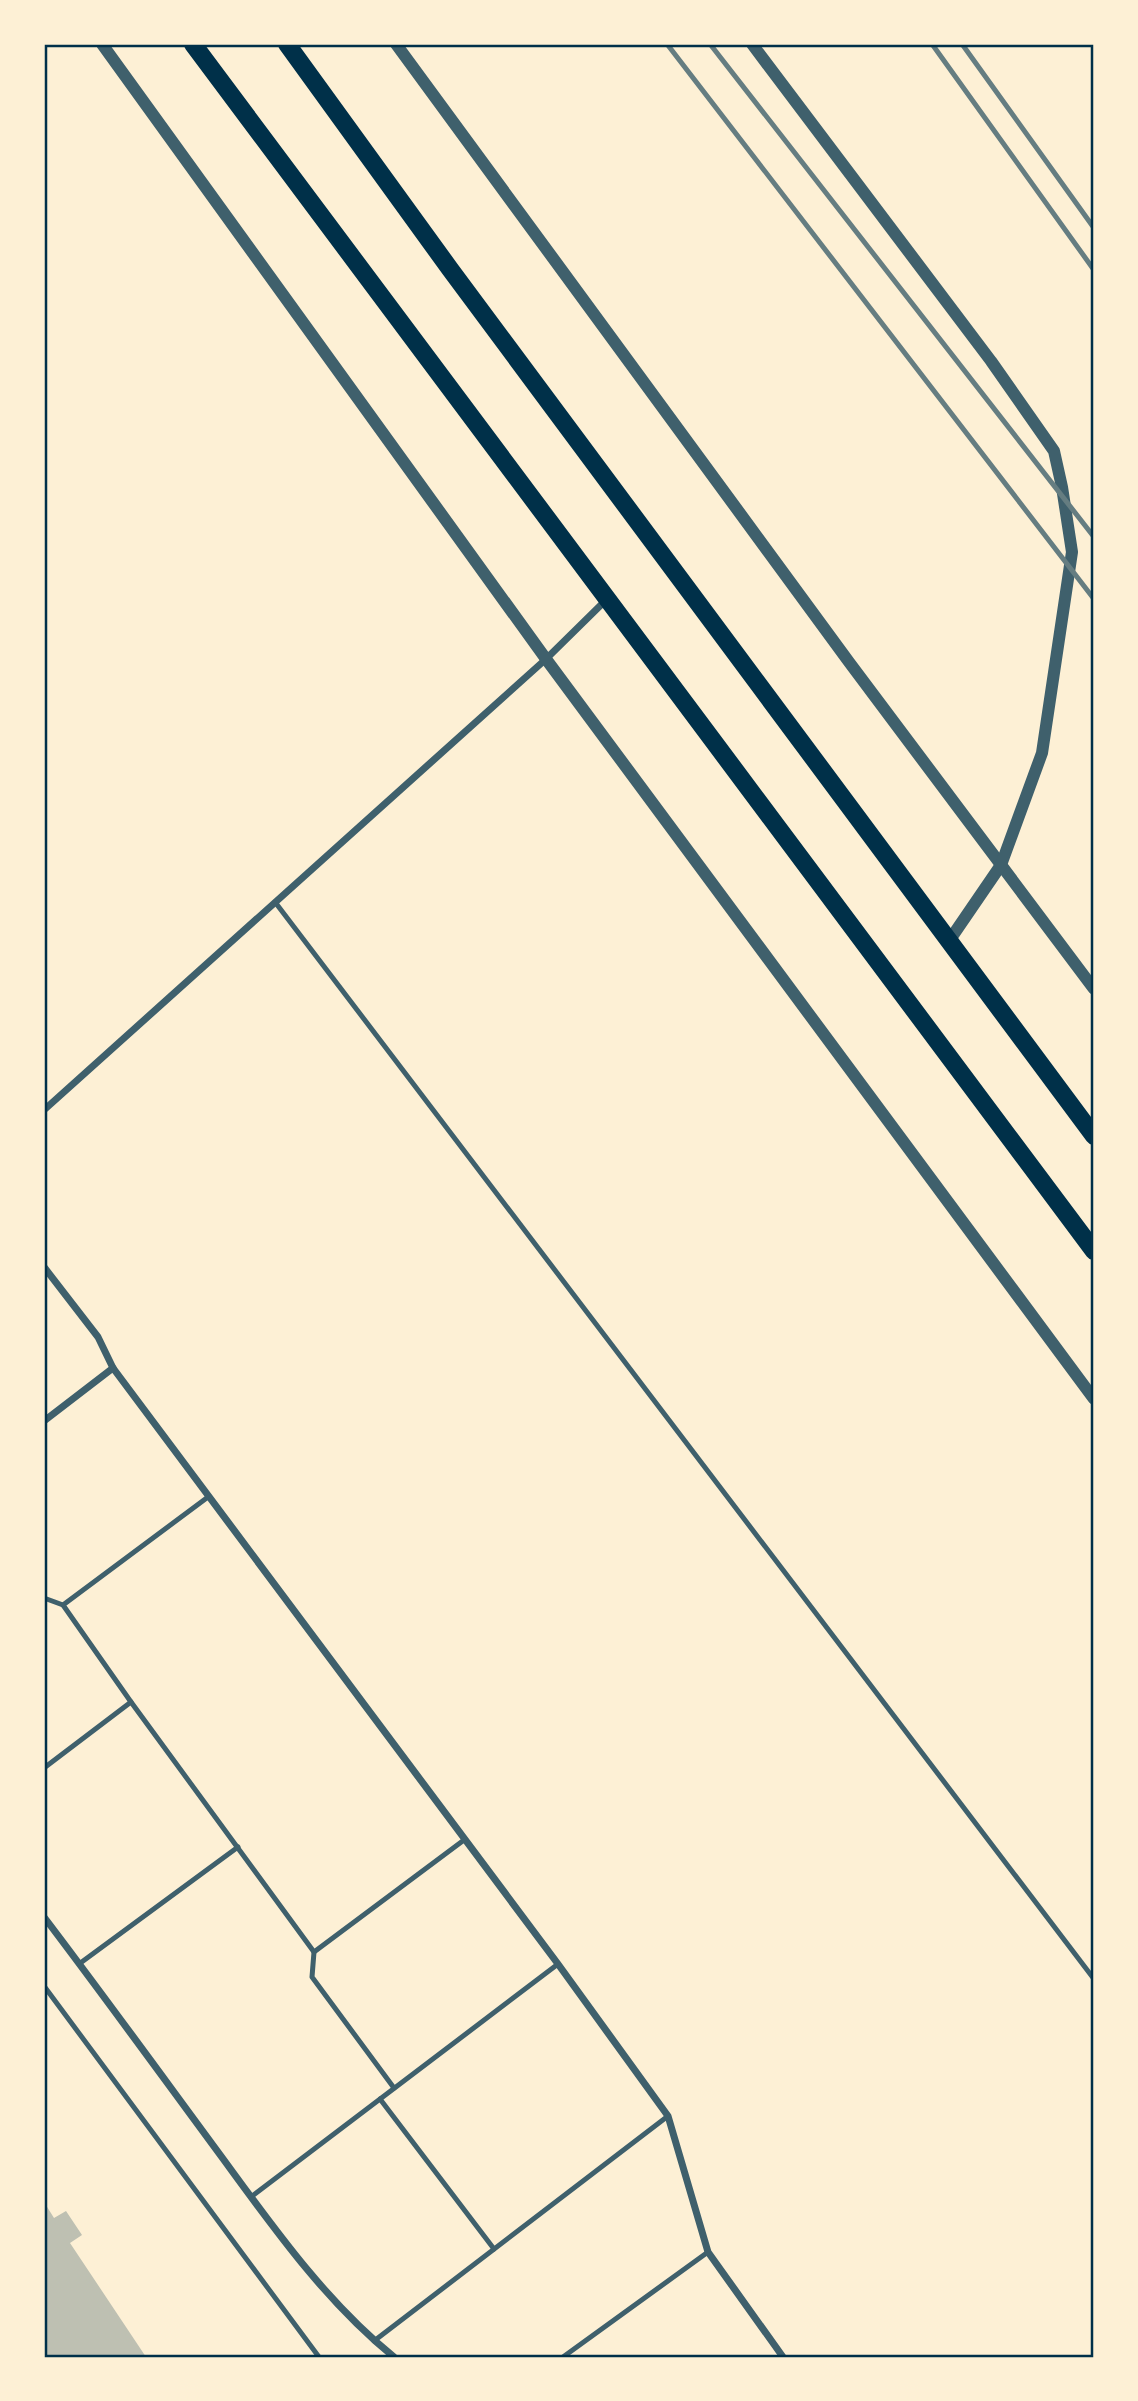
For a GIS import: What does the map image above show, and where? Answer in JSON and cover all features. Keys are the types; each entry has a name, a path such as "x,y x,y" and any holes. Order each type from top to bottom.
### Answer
{"main road":[{"path":"193,44 1094,1251"},
{"path":"287,44 458,280 1094,1136"}],"street":[{"path":"102,44 546,659 1094,1399"},
{"path":"396,44 849,662 1094,989"},
{"path":"752,44 991,361 1054,452 1072,552 1042,753 1001,865 949,941"},
{"path":"44,1110 546,659 607,599"},
{"path":"44,1267 98,1337 113,1368 558,1964 668,2116 708,2252 783,2357"},
{"path":"44,1421 113,1368"},
{"path":"44,1917 251,2197 330,2297 394,2357"}],"lane":[{"path":"275,902 1094,1979"},
{"path":"64,1605 208,1497"},
{"path":"44,1598 64,1605 131,1702 239,1847 314,1952 312,1977 394,2088"},
{"path":"44,1768 131,1702"},
{"path":"314,1952 464,1840"},
{"path":"79,1964 239,1847"},
{"path":"251,2197 558,1964"},
{"path":"44,1986 319,2357"},
{"path":"380,2099 494,2249"},
{"path":"374,2341 668,2116"},
{"path":"563,2357 708,2252"}],"building":[{"path":"44,2202 54,2218 66,2211 82,2235 70,2243 146,2357 44,2357"}],"railway":[{"path":"667,44 1094,599"},
{"path":"710,44 1094,537"},
{"path":"932,44 1094,270"},
{"path":"962,44 1094,228"}]}
